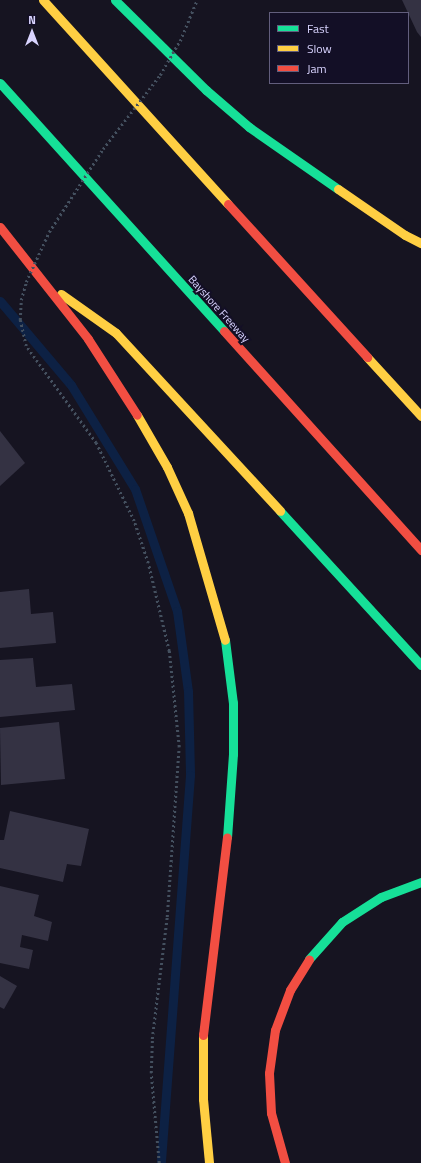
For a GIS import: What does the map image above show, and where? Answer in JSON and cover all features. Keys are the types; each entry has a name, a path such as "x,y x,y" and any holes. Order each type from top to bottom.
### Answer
{"highway":[{"path":"42,0 421,416"},
{"path":"115,0 200,85 249,127 405,235 421,243"},
{"name":"Bayshore Freeway","path":"0,84 421,550"},
{"path":"0,227 104,363 143,424 167,467 188,513 204,561 229,656 233,703 231,804 220,913 203,1025 203,1099 209,1163"},
{"path":"38,278 116,333 421,665"},
{"path":"285,1163 271,1113 269,1073 274,1030 290,990 312,954 342,922 381,898 421,882"}],"path":[{"path":"159,1163 151,1073 152,1039 167,917 179,746 169,651 148,563 134,521 96,443 26,346 20,320 21,300 26,282 49,232 103,149 160,75 180,41 197,0"}],"building":[{"path":"402,0 421,0 421,37 417,32 409,12"},
{"path":"0,431 25,463 0,486"},
{"path":"29,589 31,614 53,612 56,643 0,648 0,592"},
{"path":"33,658 36,687 72,684 75,710 0,717 0,660"},
{"path":"59,722 65,779 1,785 0,728"},
{"path":"10,811 89,829 81,866 67,864 63,882 0,868 0,840 4,840"},
{"path":"0,886 39,895 34,916 52,922 48,941 22,935 20,947 33,950 29,969 0,963"},
{"path":"0,976 17,986 4,1009 0,1007"}],"waterway":[{"path":"0,301 71,385 135,489 177,611 188,691 190,775 161,1163"}],"traffic: fast":[{"path":"115,0 206,90 249,127 338,189"},
{"path":"0,83 224,331"},
{"path":"280,511 421,665"},
{"path":"225,640 233,703 233,754 227,837"},
{"path":"309,959 342,922 381,897 421,882"}],"traffic: slow":[{"path":"43,0 228,204"},
{"path":"338,189 405,235 421,243"},
{"path":"61,294 116,333 280,511"},
{"path":"367,357 421,416"},
{"path":"137,415 167,467 188,513 225,640"},
{"path":"203,1035 203,1099 209,1163"}],"traffic: jam":[{"path":"228,204 367,357"},
{"path":"0,227 88,339 137,415"},
{"path":"224,331 421,550"},
{"path":"203,1035 227,837"},
{"path":"285,1163 271,1113 269,1073 275,1030 290,990 309,959"}]}
